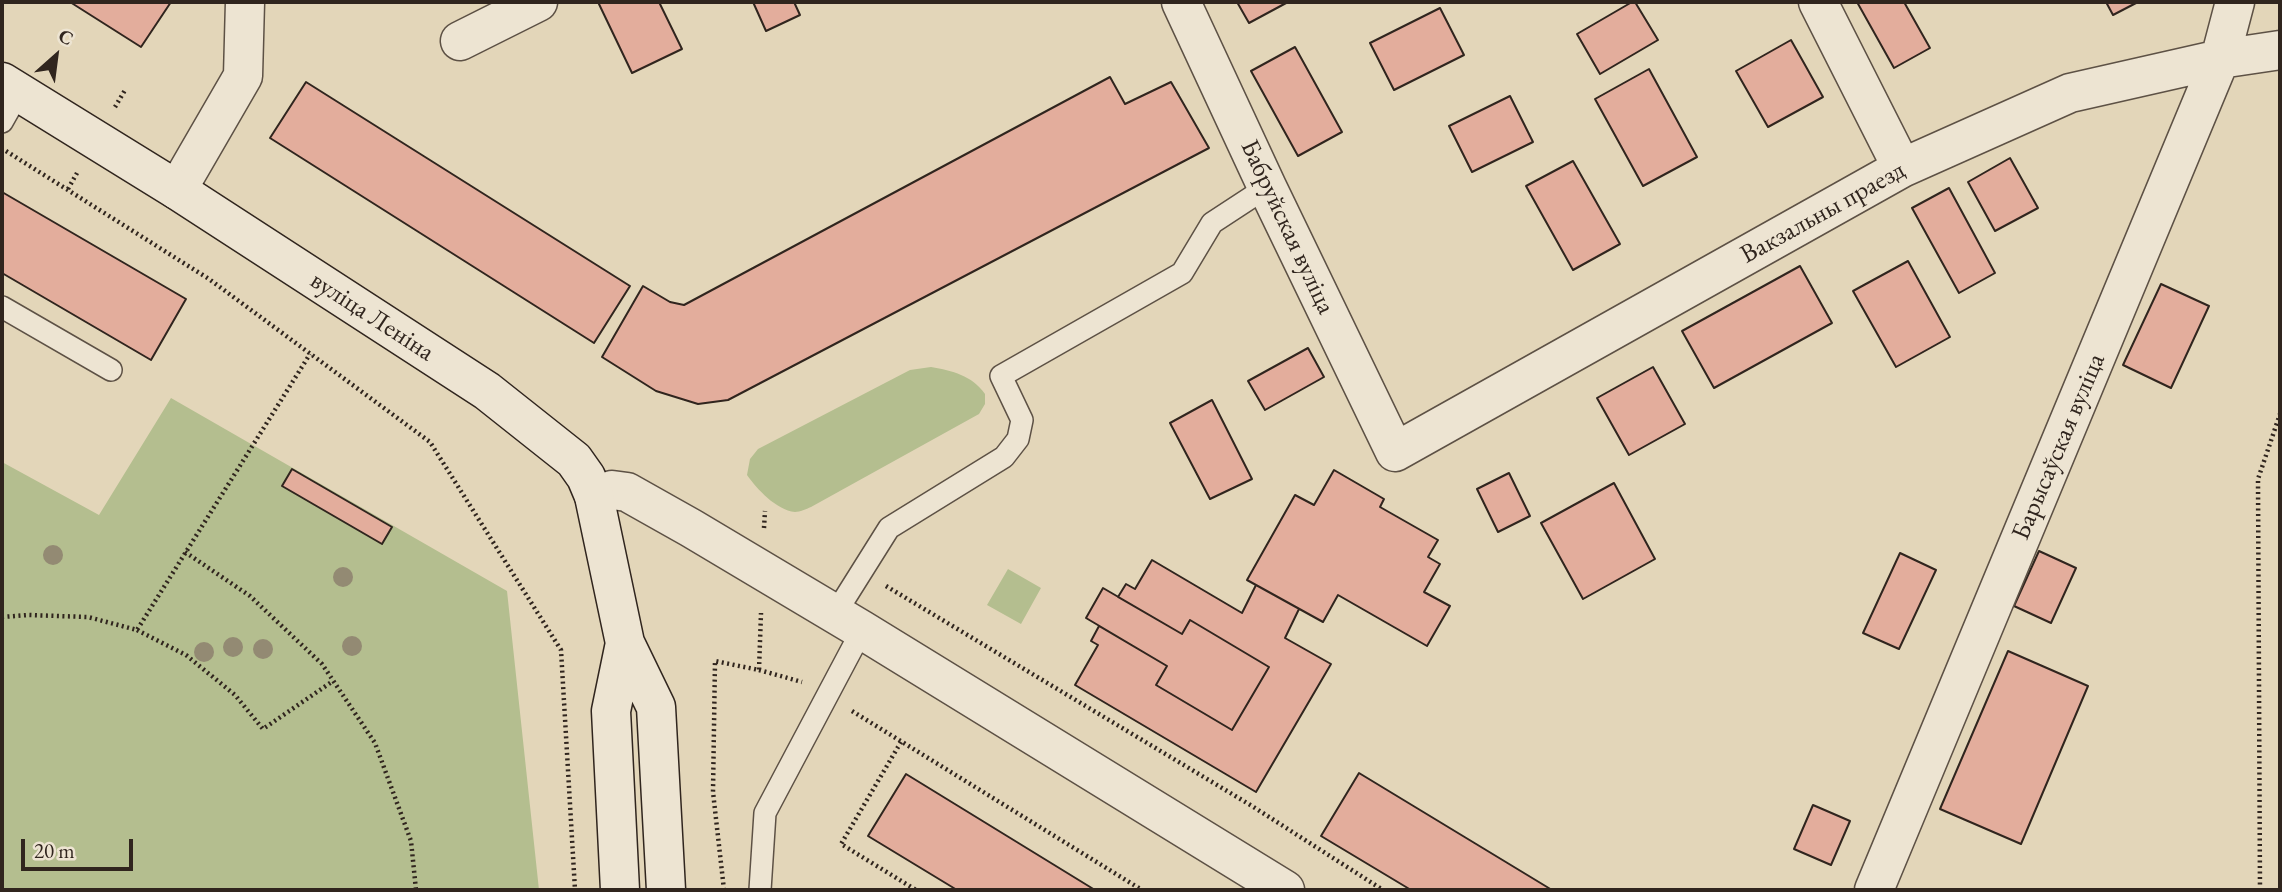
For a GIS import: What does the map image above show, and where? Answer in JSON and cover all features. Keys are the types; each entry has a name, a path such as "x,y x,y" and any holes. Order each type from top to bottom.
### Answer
{"street":[{"path":"177,190 243,76 245,2"},
{"path":"460,41 538,2"},
{"name":"Бабруйская вуліца","path":"1181,2 1395,452"},
{"path":"1818,2 1902,169"},
{"name":"Барысаўская вуліца","path":"1874,890 2220,59 2235,2"},
{"name":"Вакзальны праезд","path":"1395,452 1902,169 2070,93 2220,59 2280,50"},
{"name":"вуліца Леніна","path":"7,99 177,190 487,391 574,460 586,477 594,496 625,643 656,707 666,890"},
{"path":"594,496 612,490 627,492 691,528 849,622 1245,880 1285,890"},
{"name":"вуліца Леніна","path":"620,890 611,711 625,643"}],"lane":[{"path":"760,890 765,813 827,696 862,571 889,528 1004,457 1018,439 1022,420 1001,376 1182,274 1212,223 1267,187"},
{"path":"2,307 111,370"}],"path":[{"path":"2,148 209,279 430,442 561,650 575,890"},
{"path":"137,630 310,354"},
{"path":"2260,890 2258,479 2280,414"},
{"path":"185,552 250,596 322,664 375,743 411,841 416,890"},
{"path":"862,571 1252,807 1383,890"},
{"path":"2,617 88,617 137,630 186,655 235,695 263,729 333,681"},
{"path":"715,661 713,792 724,890"},
{"path":"760,670 801,681 1142,890"},
{"path":"901,742 841,844 916,890"}],"green space":[{"path":"931,367 947,370 974,382 985,394 985,404 979,414 811,507 799,511 788,510 774,503 747,475 750,459 758,449 910,370"},
{"path":"171,398 507,591 539,890 2,890 2,462 99,515"},
{"path":"1008,569 1041,588 1021,624 987,605"}],"building":[{"path":"70,2 171,2 141,47"},
{"path":"598,2 659,2 682,49 632,73"},
{"path":"753,2 794,2 800,15 766,31"},
{"path":"1237,2 1288,2 1249,23"},
{"path":"1635,2 1658,40 1600,74 1577,34"},
{"path":"1857,2 1904,2 1930,48 1894,68"},
{"path":"2106,2 2138,2 2113,15"},
{"path":"1440,8 1464,55 1394,90 1370,43"},
{"path":"1791,40 1823,97 1768,127 1736,71"},
{"path":"1295,47 1342,132 1298,156 1251,71"},
{"path":"1649,69 1697,157 1643,186 1595,99"},
{"path":"1110,77 1125,104 1171,82 1209,148 728,400 698,404 656,391 602,357 643,286 670,302 684,305"},
{"path":"306,82 630,286 594,343 270,138"},
{"path":"1510,96 1533,142 1472,172 1449,126"},
{"path":"2010,158 2038,208 1995,231 1968,182"},
{"path":"1573,161 1620,244 1573,270 1526,186"},
{"path":"1949,188 1995,273 1959,293 1912,208"},
{"path":"2,192 186,299 151,360 2,273"},
{"path":"1908,261 1950,337 1896,367 1853,291"},
{"path":"1800,266 1832,323 1714,388 1682,331"},
{"path":"2161,284 2209,306 2171,388 2123,365"},
{"path":"1308,348 1324,377 1265,410 1248,381"},
{"path":"1653,367 1685,424 1629,455 1597,398"},
{"path":"1212,400 1252,479 1210,499 1170,423"},
{"path":"292,469 392,527 382,544 282,486"},
{"path":"1334,470 1384,499 1380,507 1438,540 1428,557 1440,564 1424,592 1450,606 1427,646 1338,595 1323,622 1247,580 1295,495 1314,505"},
{"path":"1509,473 1530,516 1498,532 1477,489"},
{"path":"1614,483 1655,559 1583,599 1541,523"},
{"path":"2039,551 2076,568 2051,623 2014,606"},
{"path":"1900,553 1936,570 1899,649 1863,633"},
{"path":"1152,560 1242,613 1256,585 1299,609 1285,638 1331,664 1256,792 1075,685 1098,645 1091,641 1099,626 1167,666 1156,685 1232,730 1269,667 1190,620 1182,634 1118,597 1126,584 1135,589"},
{"path":"1103,588 1182,634 1190,620 1269,667 1232,730 1156,685 1167,666 1086,618"},
{"path":"2008,651 2088,686 2021,844 1940,809"},
{"path":"1359,773 1552,890 1411,890 1321,836"},
{"path":"906,774 1095,890 957,890 868,836"},
{"path":"1813,805 1850,821 1831,865 1794,849"}]}
